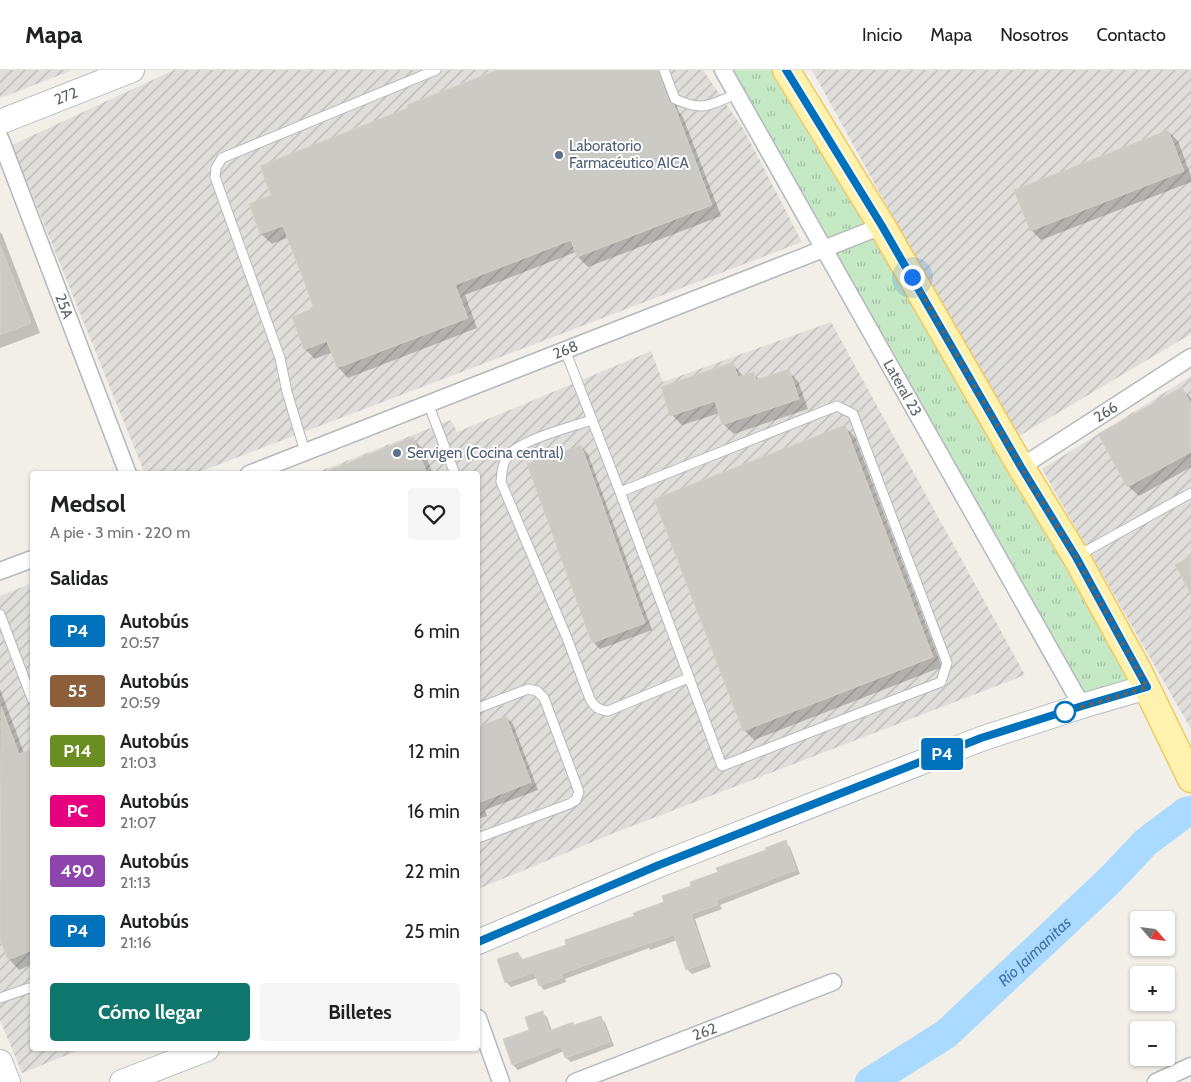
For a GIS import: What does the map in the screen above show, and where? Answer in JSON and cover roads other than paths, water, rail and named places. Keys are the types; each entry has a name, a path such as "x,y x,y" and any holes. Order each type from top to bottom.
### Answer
{"main road":[{"path":"786,70 882,226 1021,467 1076,557 1147,687 1189,775"}],"street":[{"name":"272","path":"0,122 132,70"},
{"name":"Lateral 23","path":"723,70 1082,706"},
{"name":"25A","path":"0,138 127,471"},
{"name":"268","path":"257,471 882,226"},
{"name":"266","path":"1021,467 1191,358"},
{"path":"0,571 30,560"},
{"path":"480,941 659,865 981,738 1147,687"},
{"name":"262","path":"575,1082 833,982"},
{"path":"480,1024 501,1082"},
{"path":"122,1082 202,1051"},
{"path":"0,1062 8,1082"},
{"path":"1156,1082 1191,1066"}],"lane":[{"path":"305,452 287,392 280,358 215,176 216,168 222,158 436,70"},
{"path":"664,70 675,99 690,106 705,107 736,94"},
{"path":"565,350 722,766 942,682 947,663 853,414 837,406 620,492"},
{"path":"428,403 454,471"},
{"path":"591,420 526,443 509,454 502,468 501,482 592,704 601,711 608,711 688,678"},
{"path":"1076,557 1191,493"},
{"path":"0,614 30,694"},
{"path":"480,707 528,689 537,691 544,698 579,792 576,800 569,804 480,837"},
{"path":"0,998 30,988"}],"waterway":[{"name":"Río Jaimanitas","path":"870,1082 946,1034 1110,880 1146,842 1186,812 1191,811"}],"place":[{"name":"Laboratorio Farmacéutico AICA","path":"559,155"},
{"name":"Servigen (Cocina central)","path":"397,453"}]}
